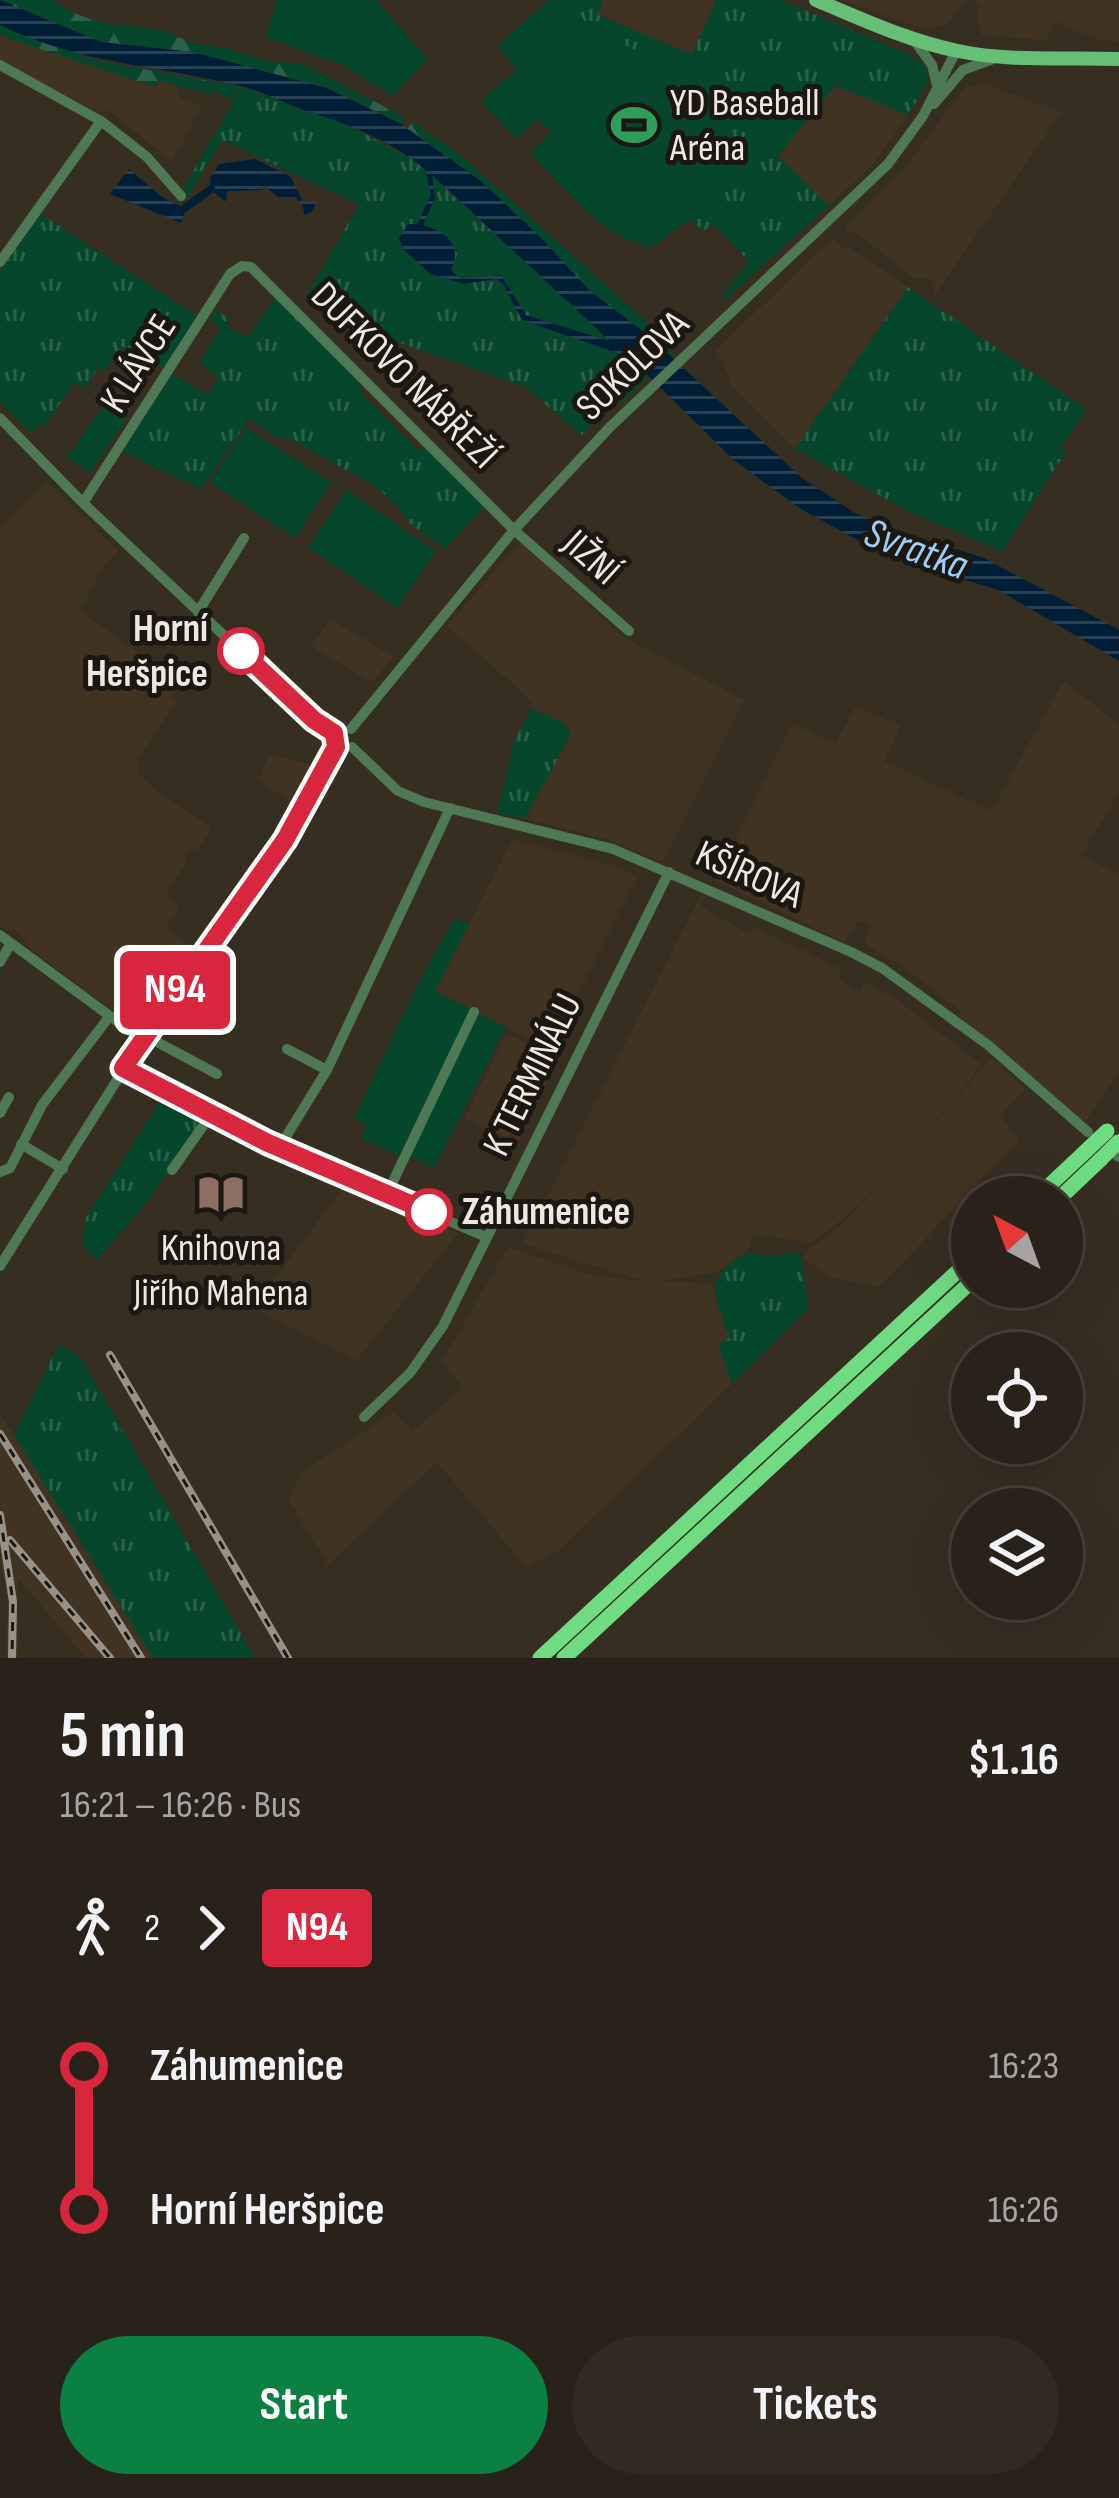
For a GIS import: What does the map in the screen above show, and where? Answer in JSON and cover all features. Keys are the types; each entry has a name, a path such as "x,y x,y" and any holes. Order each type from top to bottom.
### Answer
{"highway":[{"path":"1065,1176 1108,1143"},
{"path":"1079,1176 1108,1143"},
{"path":"540,1658 951,1277"},
{"path":"564,1658 951,1301"}],"main road":[{"path":"816,0 914,40 956,51 1119,59"}],"street":[{"path":"914,40 932,65 937,89"},
{"name":"SOKOLOVA","path":"351,729 514,530 645,393 888,164 923,116 956,51"},
{"path":"923,116 963,70 1001,56"},
{"path":"0,65 101,121 147,157 181,196"},
{"path":"0,262 101,121"},
{"name":"K LÁVCE","path":"83,503 230,274 242,266 251,267"},
{"name":"DUFKOVO NÁBŘEŽÍ","path":"251,267 514,530"},
{"path":"0,418 83,503 314,720 334,733 336,747 285,840 143,1037 0,1266"},
{"name":"JIŽNÍ","path":"514,530 629,631"},
{"path":"199,611 244,538"},
{"path":"334,733 342,727 356,736 352,747 336,747"},
{"name":"KŠÍROVA","path":"352,747 398,791 613,849 882,968 988,1045 1108,1143"},
{"path":"279,1148 327,1070 450,808"},
{"name":"K TERMINÁLU","path":"364,1417 429,1349 668,872"},
{"path":"0,962 5,939 109,1017 217,1074"},
{"path":"387,1194 474,1012"},
{"path":"0,1172 10,1168 42,1105 109,1017"},
{"path":"287,1049 327,1070"},
{"path":"123,1068 210,1116 486,1238"},
{"path":"0,1113 9,1097"},
{"path":"172,1170 210,1116"},
{"path":"21,1144 63,1168"}],"shaded area":[{"path":"603,0 716,0 692,55 597,14"},
{"path":"841,0 967,0 948,23 927,30"},
{"path":"974,0 1119,0 1119,42 1099,40 1055,21 1046,40 982,35 977,19 980,4"},
{"path":"0,35 156,87 158,81 178,87 179,97 202,107 172,161 108,110 101,113 4,64"},
{"path":"984,83 1061,113 934,296 936,283 914,278 859,235 847,231 847,225 905,168 963,89"},
{"path":"835,85 908,115 871,167 828,206 778,156"},
{"path":"834,237 842,249 849,248 908,287 795,449 728,382 716,350"},
{"path":"47,482 118,550 104,565 80,611 180,683 171,698 176,701 139,759 138,773 160,794 212,827 197,851 191,847 166,896 180,906 165,929 195,948 136,1024 27,946 13,929 0,926 0,528"},
{"path":"521,541 621,636 744,700 663,862 609,840 525,819 571,733 563,723 529,707 532,701 447,626"},
{"path":"330,619 394,657 371,682 311,646"},
{"path":"1064,681 1119,725 1119,793 1081,855 1119,875 1119,1071 1085,1122 959,1017 961,1011 864,943 871,926 858,921 844,942 715,880 792,724 835,744 856,706 901,726 884,761 991,811"},
{"path":"270,754 313,765 294,804 258,780"},
{"path":"512,840 637,876 550,1049 435,991"},
{"path":"701,895 705,896 701,906 749,934 759,929 839,968 840,980 859,991 864,982 896,999 982,1065 912,1149 991,1058 1025,1089 999,1116 1020,1140 985,1176 951,1176 951,1212 879,1287 832,1278 803,1258 888,1174 812,1242 754,1235 745,1253 717,1272 662,1281 713,1284 729,1338 718,1344 732,1384 558,1551 526,1567 437,1462 328,1565 289,1500 301,1473 394,1412 412,1431 463,1388 442,1361 508,1247 585,1274 647,1282 523,1244"},
{"path":"506,1033 559,1060 517,1143 465,1118"},
{"path":"346,1184 458,1233 357,1360 253,1308"},
{"path":"0,1414 153,1658 86,1658 18,1578 18,1658 6,1658"}],"green space":[{"path":"0,0 53,0 103,23 162,30 192,43 266,61 303,64 404,117 401,124 327,88 193,52 101,42"},
{"path":"277,0 376,0 428,59 393,96 345,66 265,37"},
{"name":"YD Baseball Aréna","path":"549,0 565,0 592,29 665,65 712,110 737,144 683,215 649,243 634,242 602,224 531,154 551,131 538,119 516,139 481,101 517,69 497,46"},
{"path":"565,0 603,0 598,15 692,54 716,0 781,0 909,54 925,65 929,80 908,115 835,86 778,156 828,206 725,300 721,296 752,263 713,298 749,262 714,224 704,230 688,220 656,245 645,247 639,241 648,243 661,236 665,65 592,29"},
{"path":"0,25 94,60 242,87 232,100 213,90 210,94 159,81 156,87 9,39 0,34"},
{"path":"242,87 334,118 416,161 649,377 623,402 617,398 581,436 526,387 375,334 364,345 315,297 310,303 305,298 359,205 222,140 186,200 176,201"},
{"path":"413,122 463,157 656,330 672,356 589,290 482,182 407,128"},
{"path":"41,214 197,316 165,369 122,346 105,371 98,368 85,389 75,382 44,427 40,424 31,433 0,402 0,271"},
{"path":"494,232 613,343 559,313 520,281 496,247"},
{"path":"908,287 1087,410 1002,552 906,510 795,449"},
{"path":"277,296 357,378 364,396 484,507 445,550 407,521 375,486 291,439 275,437 249,419 201,489 122,452 172,374 208,395 218,378 199,363 221,328 210,320 216,310 229,319 226,325 247,338"},
{"path":"104,404 127,419 90,473 67,458"},
{"path":"246,427 331,482 295,538 210,482"},
{"path":"347,490 436,551 397,608 308,547"},
{"path":"531,708 564,723 571,734 525,819 497,813 514,742"},
{"path":"455,918 469,924 435,991 474,1010 399,1156 361,1138 367,1125 354,1118"},
{"path":"478,1013 506,1027 434,1168 408,1155"},
{"path":"162,1098 203,1122 148,1201 97,1260 82,1245 86,1218"},
{"path":"800,1252 809,1308 732,1384 718,1344 729,1338 716,1298 716,1281 745,1253"},
{"path":"59,1344 81,1358 255,1658 153,1658 14,1435"}],"water":[{"name":"Svratka","path":"0,0 101,42 193,52 327,88 401,124 482,182 589,290 648,335 802,478 855,513 982,557 1119,630 1119,661 998,590 885,555 801,509 735,461 629,357 522,320 496,279 464,284 430,274 403,249 399,238 408,224 417,224 431,195 425,169 384,142 250,89 89,56 0,25","holes":["432,175 610,341 526,315 501,275 460,279 451,270 455,254 450,241 423,225 435,198"]},
{"path":"255,159 291,177 303,202 317,201 312,212 304,215 295,197 278,197 264,186 262,190 227,191 226,202 211,190 210,179 219,164"},
{"path":"129,169 162,197 186,209 181,223 110,194"}],"waterway":[{"path":"185,208 211,189"}],"railway":[{"path":"110,1355 288,1658"},
{"path":"0,1434 141,1658"},
{"path":"0,1515 13,1602 12,1658"},
{"path":"10,1540 110,1658"}],"bus line":[{"name":"N94","path":"241,651 334,733 336,747 285,840 123,1068 210,1116 429,1212"}],"place":[{"name":"YD Baseball Aréna","path":"634,125"},
{"name":"Horní Heršpice","path":"241,651"},
{"name":"Knihovna Jiřího Mahena","path":"221,1194"},
{"name":"Záhumenice","path":"429,1212"}]}
